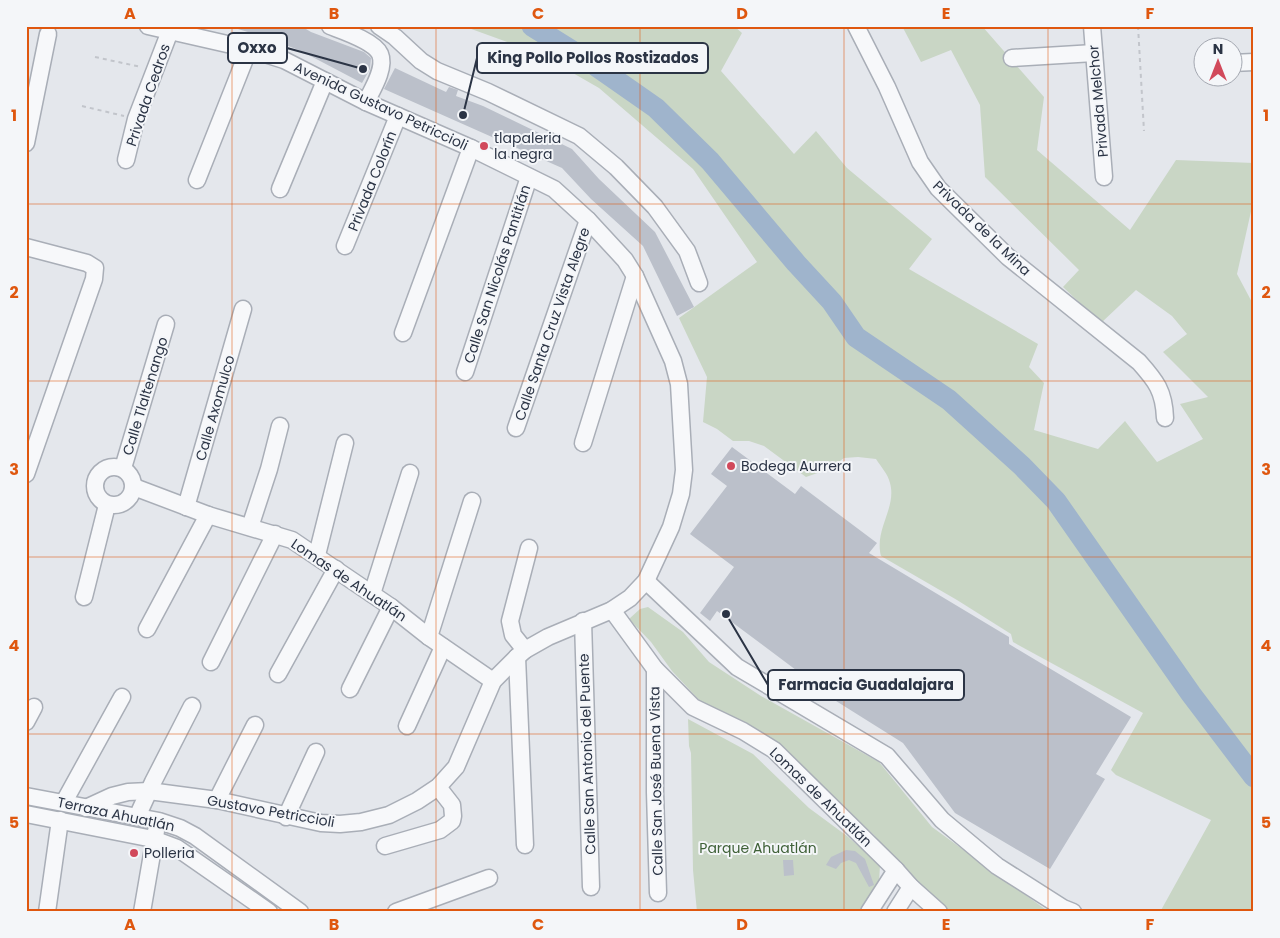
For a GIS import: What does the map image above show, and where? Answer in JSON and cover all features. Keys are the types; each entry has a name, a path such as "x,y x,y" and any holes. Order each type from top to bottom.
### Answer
{"street":[{"name":"Avenida Gustavo Petriccioli","path":"148,26 170,31 192,31 284,60 366,102 471,148 554,189 588,220 624,260 635,276 673,361 679,384 684,470 682,494 671,527 646,581"},
{"path":"330,26 371,44 380,54 381,63 378,79 366,102"},
{"path":"378,26 395,37 421,61 438,71 488,92 579,136 616,167 655,207 686,251 699,284"},
{"name":"Privada de la Mina","path":"856,26 887,87 920,162 938,188 1008,257 1139,362 1153,378 1164,400 1165,418"},
{"name":"Privada Melchor","path":"1092,26 1104,177"},
{"name":"Privada Cedros","path":"126,160 136,119 170,31"},
{"path":"26,142 48,34"},
{"path":"197,180 249,49"},
{"path":"1012,58 1094,53"},
{"path":"280,189 325,80"},
{"name":"Privada Colorín","path":"346,246 398,116"},
{"path":"403,333 471,148"},
{"name":"Calle San Nicolás Pantitlán","path":"465,372 529,177"},
{"name":"Calle Santa Cruz Vista Alegre","path":"516,428 588,220"},
{"path":"26,246 88,263 95,268 94,279 31,444 26,474"},
{"path":"583,443 635,276"},
{"name":"Calle Axomulco","path":"186,507 243,309"},
{"name":"Calle Tlaltenango","path":"123,468 166,324"},
{"path":"250,527 269,469 280,426"},
{"path":"317,556 345,443"},
{"path":"112,466 123,468 131,476 134,487 129,499 119,505 107,505 98,499 94,489 95,478 102,470 112,466"},
{"path":"372,594 410,473"},
{"name":"Lomas de Ahuatlán","path":"134,487 208,515 292,540 391,607 443,647 493,681"},
{"path":"429,636 472,501"},
{"path":"84,597 107,505"},
{"path":"147,630 208,515"},
{"path":"211,662 275,534"},
{"path":"526,845 521,654 513,635 510,621 529,548"},
{"path":"278,674 336,569"},
{"path":"646,581 737,667 888,756 942,820 990,860 1063,908 1073,912"},
{"name":"Gustavo Petriccioli","path":"86,808 112,796 128,792 149,791 217,800 286,817 321,823 361,822 389,816 438,787 456,767 493,681 521,654 548,637 612,610 630,598 646,581"},
{"path":"350,689 391,607"},
{"name":"Lomas de Ahuatlán","path":"612,610 655,669 692,707 743,731 774,750 911,887 939,912"},
{"name":"Calle San Antonio del Puente","path":"583,621 591,888"},
{"path":"407,726 443,647"},
{"name":"Calle San José Buena Vista","path":"655,669 655,792 658,893"},
{"path":"64,802 122,697"},
{"path":"137,817 192,706"},
{"path":"26,722 34,707"},
{"path":"217,800 255,724"},
{"path":"286,817 316,752"},
{"path":"385,846 440,830 452,821 452,805 438,787"},
{"name":"Terraza Ahuatlán","path":"26,796 159,821 180,828 195,836 300,912"},
{"name":"Terraza Ahuatlán","path":"26,814 153,839 177,848 260,909"},
{"path":"47,912 60,820"},
{"path":"142,912 153,839 159,821"},
{"path":"869,912 896,870"},
{"path":"396,912 489,878"},
{"path":"895,912 911,887"}],"path":[{"path":"1138,26 1144,132"},
{"path":"95,57 154,70"},
{"path":"82,106 136,119"}],"green space":[{"path":"463,26 734,26 742,33 721,71 794,154 816,131 847,168 932,239 909,269 1038,344 1029,367 1044,383 1034,430 1098,449 1125,421 1157,462 1203,439 1180,404 1208,397 1163,352 1187,334 1172,316 1136,290 1101,323 1063,287 1079,270 985,177 980,105 951,50 921,62 902,26 982,26 1044,97 1037,150 1130,230 1176,160 1254,163 1254,198 1237,274 1254,306 1254,912 1160,912 1211,820 1116,775 1111,770 1143,713 1013,642 1011,634 881,556 880,537 891,501 891,492 888,477 876,459 844,458 829,469 806,477 764,446 749,441 733,441 717,429 703,422 707,377 679,318 757,262 693,169 599,88 538,53"},
{"path":"648,607 683,632 709,662 761,696 879,762 932,827 1049,912 943,912 925,898 874,835 843,807 701,702 672,671 651,642 629,619 640,609"},
{"name":"Parque Ahuatlán","path":"688,719 753,754 809,808 847,836 880,865 879,882 865,912 697,912 693,870 691,753"}],"building":[{"path":"238,26 301,26 311,32 364,52 371,58 370,69 362,83 301,51 238,29"},
{"path":"395,68 446,92 449,87 458,90 456,96 483,106 572,149 599,179 655,232 694,307 677,316 643,246 591,199 562,168 384,89"},
{"path":"732,447 795,494 801,486 877,543 869,553 1009,637 1009,644 1131,717 1096,774 1105,779 1050,869 955,813 903,743 793,674 796,670 717,611 710,621 700,613 734,567 690,534 727,486 711,474"},
{"path":"846,850 855,851 865,859 874,885 869,887 856,863 849,860 841,863 836,869 826,865 831,857"},
{"path":"783,860 793,860 794,875 784,876"}],"waterway":[{"path":"532,26 593,64 656,108 710,161 796,263 832,302 856,337 949,400 1022,466 1056,501 1191,694 1254,777"}],"place":[{"name":"Oxxo","path":"363,69"},
{"name":"King Pollo Pollos Rostizados","path":"463,115"},
{"name":"tlapaleria la negra","path":"484,146"},
{"name":"Bodega Aurrera","path":"731,466"},
{"name":"Farmacia Guadalajara","path":"726,614"},
{"name":"Polleria","path":"134,853"}]}
